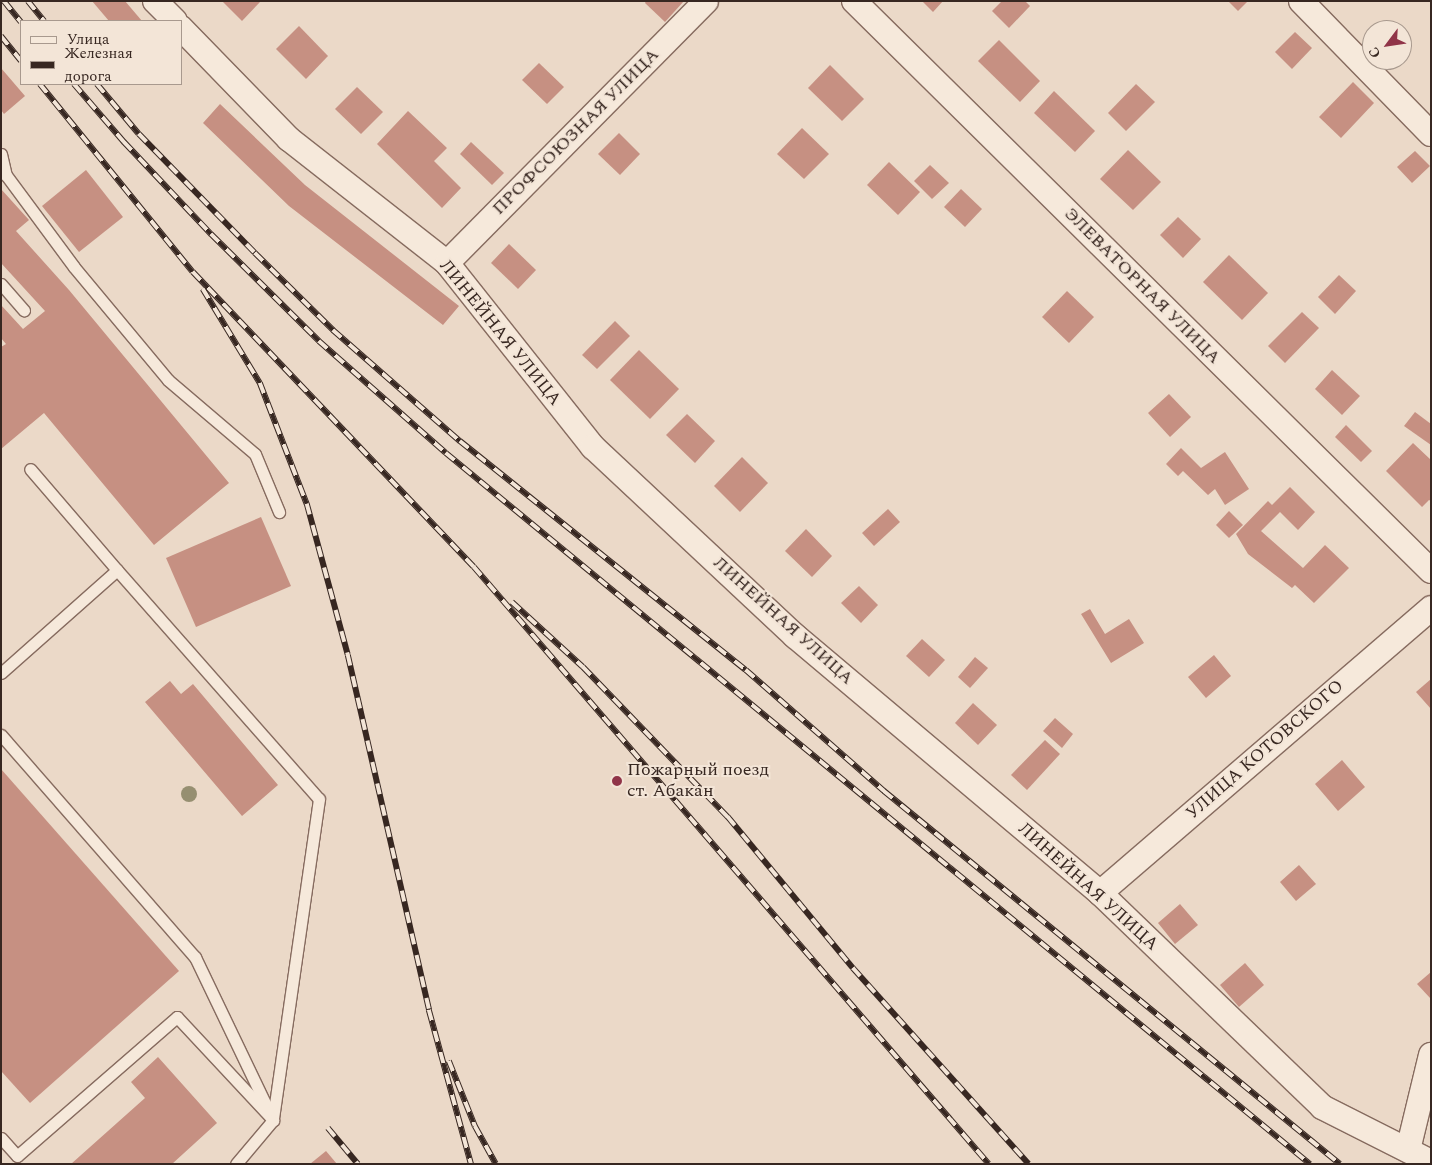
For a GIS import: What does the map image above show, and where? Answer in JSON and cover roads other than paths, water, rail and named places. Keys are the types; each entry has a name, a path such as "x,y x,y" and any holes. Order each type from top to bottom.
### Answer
{"street":[{"path":"155,1 174,20"},
{"name":"ПРОФСОЮЗНАЯ УЛИЦА","path":"446,264 706,1"},
{"name":"ЭЛЕВАТОРНАЯ УЛИЦА","path":"854,1 1431,571"},
{"path":"1301,1 1431,134"},
{"name":"ЛИНЕЙНАЯ УЛИЦА","path":"182,29 288,139 446,264 593,447 795,636 1100,893 1322,1107 1431,1162"},
{"name":"УЛИЦА КОТОВСКОГО","path":"1100,893 1431,608"},
{"path":"1408,1150 1431,1055"}],"lane":[{"path":"1,154 6,175 74,267 168,380 255,454 279,512"},
{"path":"1,284 24,310"},
{"path":"30,469 116,570 320,800 273,1120 236,1164"},
{"path":"1,673 116,570"},
{"path":"1,735 195,957 273,1120"},
{"path":"1,1138 13,1160 178,1017 273,1120"}],"railway":[{"path":"4,1 20,21"},
{"path":"28,1 43,20"},
{"path":"1,36 20,60"},
{"path":"41,85 193,272 474,567 989,1164"},
{"path":"75,85 124,142 211,234 319,341 446,453 1310,1164"},
{"path":"98,85 139,134 333,330 460,441 746,670 884,791 1340,1164"},
{"path":"203,289 260,383 307,504 348,655 429,1010 471,1164"},
{"path":"512,602 583,667 728,817 853,968 1029,1164"},
{"path":"449,1061 475,1126 496,1164"},
{"path":"328,1128 358,1164"}],"place":[{"name":"Пожарный поезд ст. Абакан","path":"617,781"}]}
